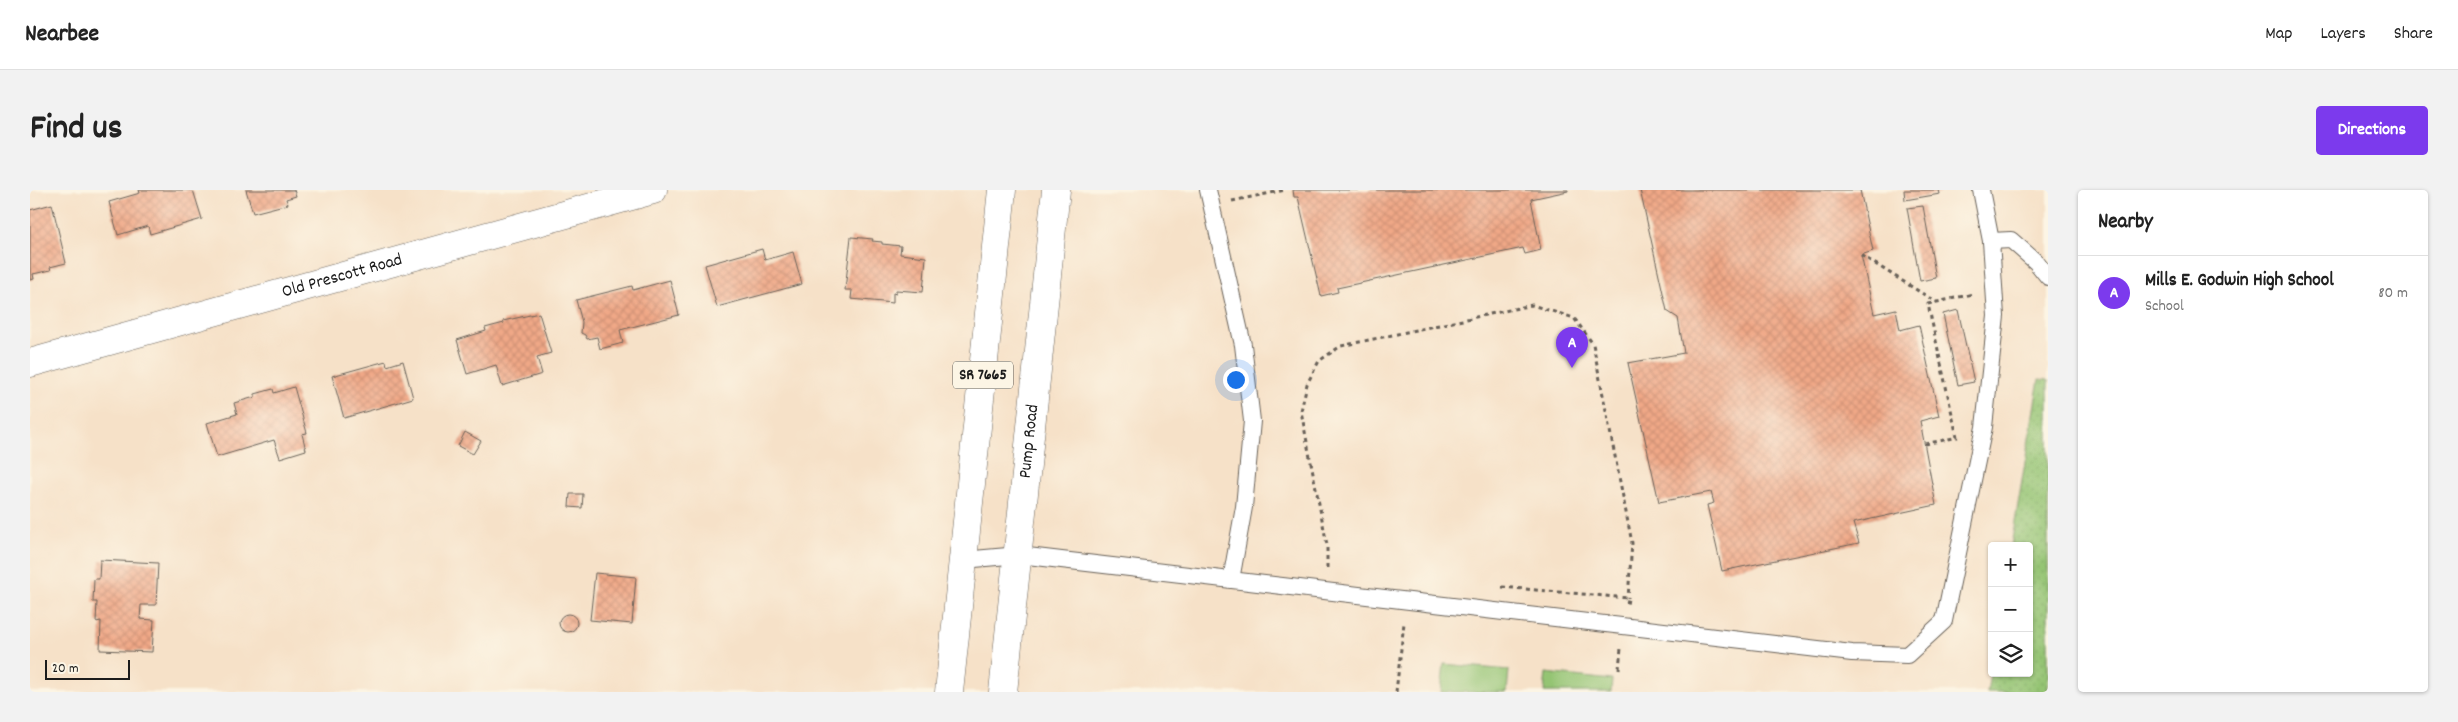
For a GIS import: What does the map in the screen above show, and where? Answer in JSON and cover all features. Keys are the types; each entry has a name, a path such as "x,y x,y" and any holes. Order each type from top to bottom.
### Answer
{"main road":[{"name":"Old Prescott Road","path":"30,363 653,190"},
{"name":"SR 7665","path":"949,692 1002,190"},
{"name":"Pump Road","path":"1003,692 1019,555 1056,190"}],"lane":[{"path":"1208,190 1242,345 1252,421 1244,507 1230,580"},
{"path":"963,560 1019,555 1843,652 1908,655 1944,621 1983,433 1996,316 1991,241 1981,190"},
{"path":"1991,241 2011,240 2036,262 2048,277"}],"path":[{"path":"1227,202 1285,190"},
{"path":"1861,255 1936,302"},
{"path":"1957,437 1928,304 1994,289"},
{"path":"1327,570 1327,545 1301,411 1307,384 1319,361 1341,346 1532,305 1574,318 1593,344 1632,543 1628,598"},
{"path":"1925,444 1983,433"},
{"path":"1318,569 1334,570"}],"green space":[{"path":"2039,379 2048,380 2048,692 1987,692 1990,677 2033,677 2033,542 2012,542"},
{"path":"1444,664 1509,670 1507,692 1441,692"},
{"path":"1546,673 1612,680 1611,692 1544,692"}],"building":[{"path":"139,190 193,190 202,219 150,234 148,226 118,235 109,202 140,193"},
{"path":"246,190 294,190 296,196 286,199 288,204 253,213"},
{"path":"1293,190 1568,191 1531,199 1541,250 1525,254 1523,248 1337,288 1338,292 1321,296 1298,197 1294,197"},
{"path":"1640,190 1860,190 1873,251 1861,255 1874,314 1896,309 1900,330 1919,325 1939,416 1920,421 1936,505 1853,523 1859,543 1722,571 1707,505 1714,503 1711,492 1659,502 1628,363 1684,353 1678,318 1667,311"},
{"path":"1904,190 1939,190 1940,194 1905,200"},
{"path":"52,204 66,263 50,267 51,270 33,274 34,279 30,280 30,210"},
{"path":"1923,206 1936,278 1920,281 1907,208"},
{"path":"851,237 873,239 872,241 882,242 882,244 901,246 900,254 926,257 923,292 896,290 896,294 893,293 893,303 851,299 852,290 845,290"},
{"path":"762,249 765,260 793,252 802,284 717,307 705,265"},
{"path":"670,280 679,315 620,330 623,343 600,349 597,337 587,339 581,333 582,322 576,300 632,286 633,290"},
{"path":"1958,310 1974,382 1958,385 1943,314"},
{"path":"539,313 551,353 537,357 542,374 502,386 496,365 467,374 457,340 486,331 485,328 504,323 503,321"},
{"path":"386,361 387,366 403,361 413,398 344,418 332,376"},
{"path":"294,387 307,433 302,434 306,450 280,458 274,440 217,457 207,423 237,414 234,403 255,397 255,394 273,389 274,393"},
{"path":"465,432 481,441 473,454 458,446"},
{"path":"570,494 583,494 582,508 569,507"},
{"path":"100,560 158,563 156,605 141,605 140,619 154,620 152,652 100,650 101,621 96,622 97,602 93,602 94,579 99,579"},
{"path":"595,573 636,577 632,624 590,620"},
{"path":"568,614 574,617 577,623 574,629 568,632 562,629 559,623 562,617"}],"place":[{"name":"Mills E. Godwin High School","path":"1572,368"}]}
